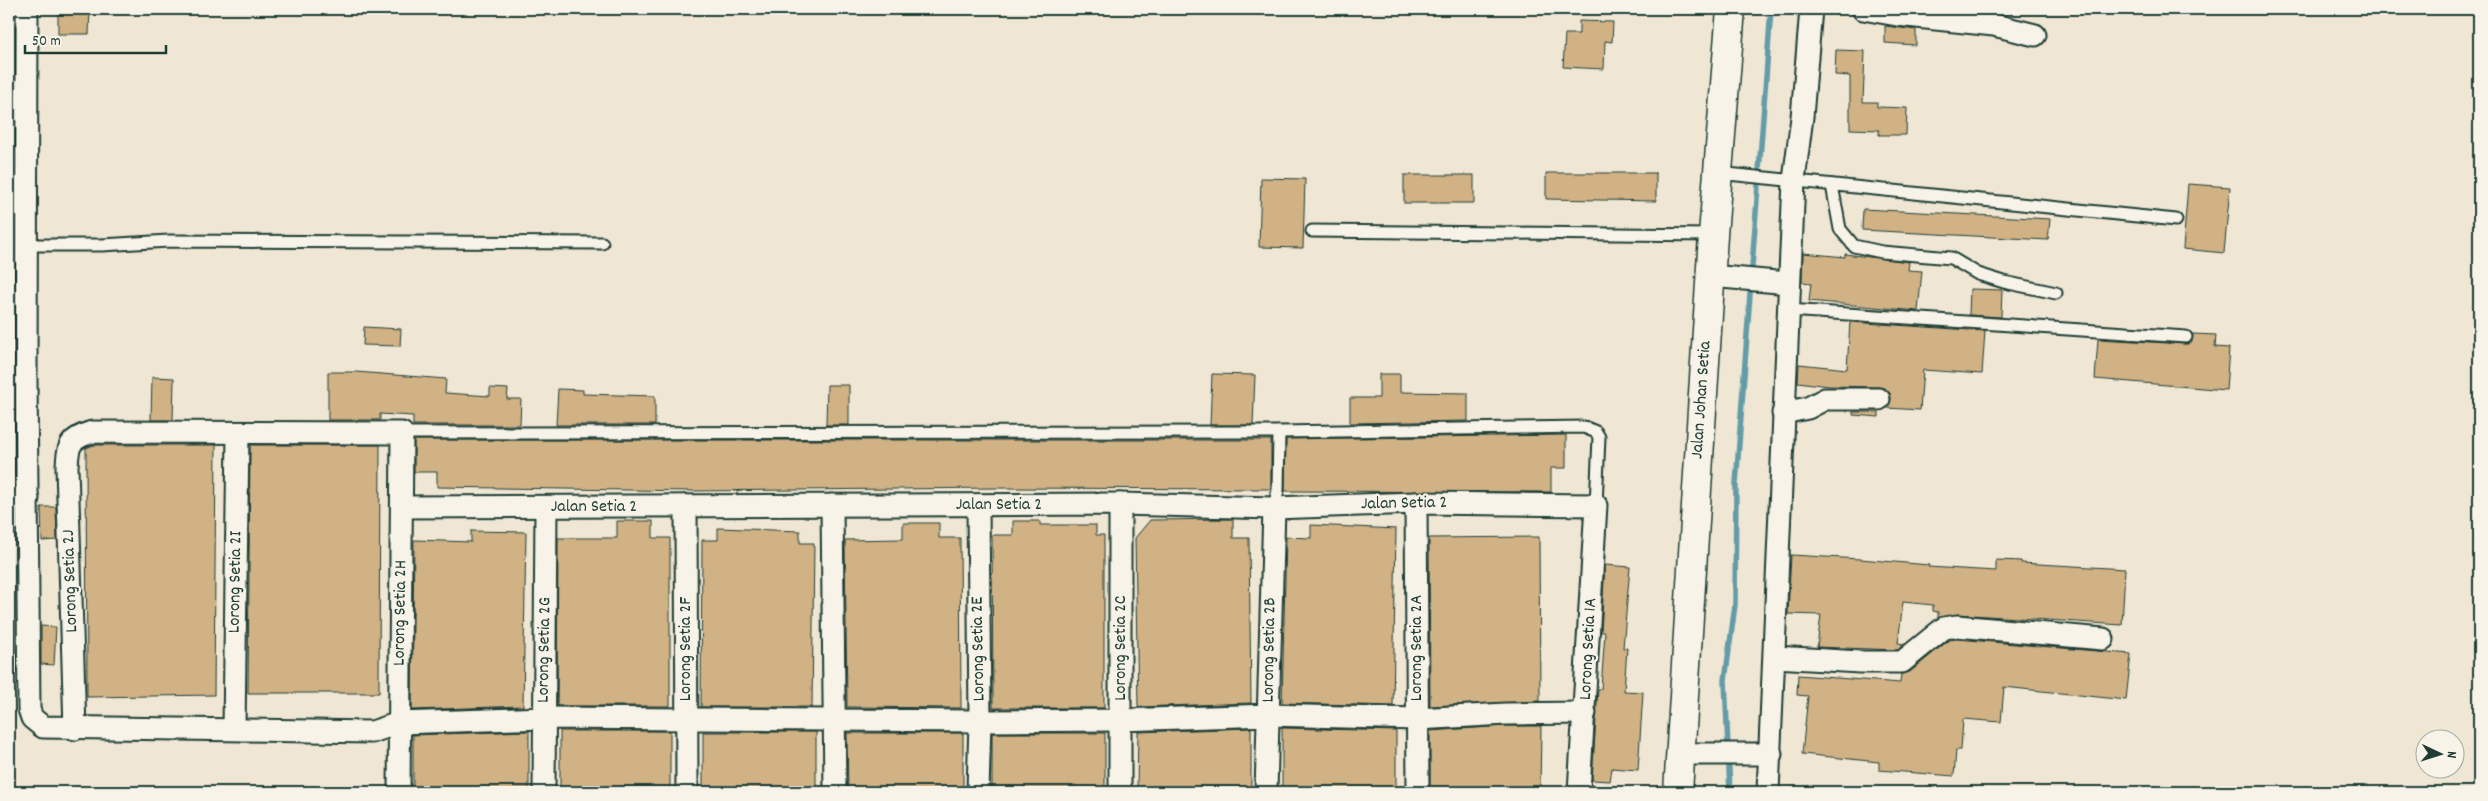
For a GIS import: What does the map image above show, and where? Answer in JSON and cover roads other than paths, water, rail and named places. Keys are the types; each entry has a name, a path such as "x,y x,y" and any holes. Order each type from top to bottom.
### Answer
{"main road":[{"name":"Jalan Johan Setia","path":"1678,792 1694,754 1710,276 1730,9"}],"street":[{"path":"27,9 26,245 18,379 18,498 29,710 32,718 43,727 372,732 399,723 544,718 980,721 1122,720 1269,715 1418,719 1506,714 1585,713"},
{"path":"1768,792 1765,754 1775,657 1788,310 1781,282 1784,180 1802,117 1811,9"},
{"path":"1863,9 1896,15 1994,25 2035,35"},
{"path":"1710,276 1781,282"},
{"path":"1784,413 1808,408 1825,399 1879,398"},
{"name":"Lorong Setia 2J","path":"76,729 67,467 72,442 92,432 238,434 402,433"},
{"name":"Lorong Setia 2H","path":"399,792 402,433"},
{"name":"Lorong Setia 2I","path":"234,730 238,434"},
{"name":"Jalan Setia 2","path":"402,507 1120,504 1274,508 1416,503 1596,505"},
{"name":"Lorong Setia 2A","path":"1416,503 1418,792"},
{"name":"Lorong Setia 2C","path":"1120,504 1122,720 1120,792"},
{"path":"832,505 835,792"},
{"name":"Lorong Setia 2E","path":"978,505 980,721 978,792"},
{"name":"Lorong Setia 1A","path":"1579,792 1596,505"},
{"name":"Lorong Setia 2F","path":"686,506 687,792"},
{"name":"Lorong Setia 2G","path":"544,792 546,507"},
{"name":"Lorong Setia 2B","path":"1266,792 1274,508"},
{"path":"1775,657 1860,662 1902,662 1944,628 1957,626 2103,639"},
{"path":"1694,754 1765,754"}],"lane":[{"path":"1718,173 2176,220"},
{"path":"1832,185 1840,229 1854,246 1882,252 1951,258 1978,274 2004,282 2056,293"},
{"path":"1312,232 1713,235"},
{"path":"26,245 102,245 169,241 602,243"},
{"path":"1788,310 2186,336"},
{"path":"402,433 1279,432 1590,429 1599,437 1600,449 1596,505"},
{"path":"1274,508 1278,490 1279,432"}],"waterway":[{"path":"1730,792 1725,680 1735,605 1736,484 1771,9"}]}
